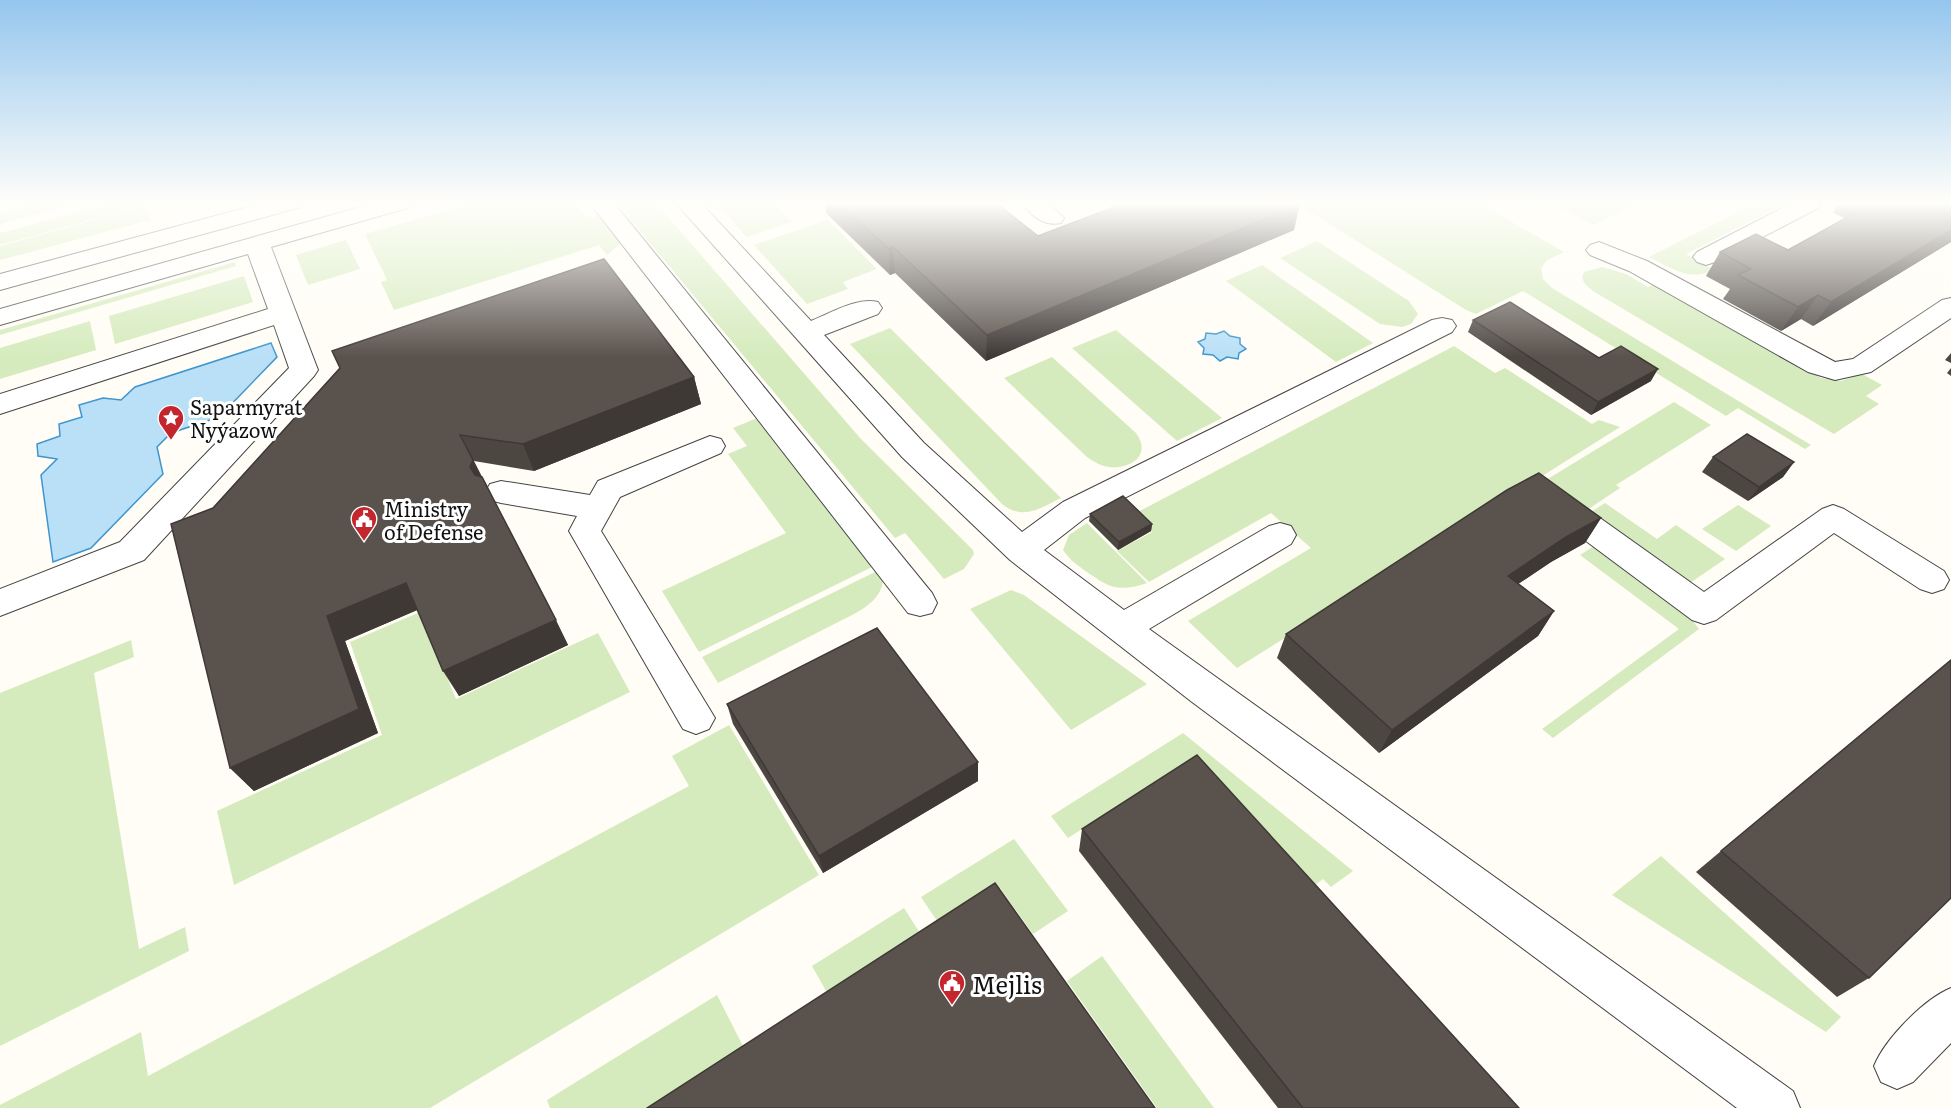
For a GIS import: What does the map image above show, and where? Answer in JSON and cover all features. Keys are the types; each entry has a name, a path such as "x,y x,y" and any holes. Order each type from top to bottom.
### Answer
{"street":[{"path":"0,282 101,254"},
{"path":"0,316 219,254"},
{"path":"0,603 132,551 304,370 261,254"},
{"path":"642,254 920,603"},
{"path":"734,254 913,450 1022,551 1121,628 1776,1108"},
{"path":"1608,254 1638,266 1818,366 1834,371 1861,366 1951,306"},
{"path":"1706,257 1712,254"},
{"path":"806,333 869,308"},
{"path":"0,404 283,313"},
{"path":"1022,551 1049,527 1074,510 1442,326"},
{"path":"696,718 585,531 609,489 710,446"},
{"path":"1537,489 1704,610 1833,517 1932,580"},
{"path":"501,492 598,508"},
{"path":"1121,628 1280,535"},
{"path":"1897,1066 1951,1010"}],"green space":[{"path":"0,254 24,254 0,260"},
{"path":"353,254 360,269 308,285 296,255"},
{"path":"374,254 572,254 394,310 381,282 387,280"},
{"path":"659,254 700,254 861,439 973,550 974,554 964,569 944,579 905,533 895,538"},
{"path":"762,254 862,254 877,269 843,282 848,289 807,304"},
{"path":"1289,254 1336,254 1409,301 1418,314 1411,324 1402,327 1380,324 1280,258"},
{"path":"1377,254 1560,254 1547,260 1541,268 1543,279 1552,288 1811,445 1805,449 1738,408 1726,416 1523,291 1476,314"},
{"path":"1656,254 1687,254 1714,270 1697,275 1689,274 1649,257"},
{"path":"235,262 236,266 0,335 0,330"},
{"path":"1262,265 1373,343 1336,362 1226,281"},
{"path":"1602,267 1626,274 1648,287 1654,284 1821,378 1841,381 1862,374 1882,385 1866,396 1879,404 1834,434 1593,291 1582,278 1584,272"},
{"path":"244,276 253,302 115,344 109,316"},
{"path":"90,321 96,350 0,379 0,348"},
{"path":"890,328 1061,498 1039,509 1025,512 1017,512 1002,504 850,344"},
{"path":"1116,330 1222,418 1177,441 1072,348"},
{"path":"1454,346 1495,373 1505,368 1592,424 1599,420 1620,427 1237,668 1188,621 1311,548 1271,513 1149,582 1117,551 1152,532 1134,514"},
{"path":"1052,357 1136,433 1142,448 1137,459 1125,466 1117,467 1100,465 1092,461 1004,378"},
{"path":"1674,402 1711,425 1616,485 1620,488 1587,510 1546,480"},
{"path":"757,418 874,566 699,652 662,591 786,533 728,454 747,446 733,428"},
{"path":"1605,503 1657,539 1676,525 1725,559 1690,583 1591,512"},
{"path":"1738,505 1771,526 1736,551 1702,529"},
{"path":"1087,523 1147,583 1128,588 1113,587 1070,559 1063,550 1069,535"},
{"path":"1594,546 1690,617 1699,629 1553,738 1542,729 1679,629 1580,555"},
{"path":"877,571 883,582 881,588 873,601 864,608 718,683 702,657"},
{"path":"1011,590 1024,595 1147,684 1071,730 970,609"},
{"path":"420,612 456,699 598,633 630,692 234,885 217,811 382,735 350,642"},
{"path":"131,640 134,657 94,673 139,949 185,927 189,951 0,1046 0,693"},
{"path":"729,725 819,875 430,1108 0,1108 0,1105 141,1032 148,1076 689,786 672,756"},
{"path":"1183,733 1353,871 1331,887 1323,879 1312,887 1195,757 1068,838 1051,816"},
{"path":"1014,839 1068,911 1033,934 1000,888 941,927 921,897"},
{"path":"1661,856 1841,1017 1826,1032 1612,895"},
{"path":"904,908 923,938 830,998 812,966"},
{"path":"1102,956 1214,1108 1157,1108 1067,981"},
{"path":"717,995 745,1050 655,1108 550,1108 547,1100"}],"water":[{"path":"1224,331 1230,336 1240,338 1240,344 1246,349 1239,353 1238,359 1227,357 1220,361 1213,355 1203,354 1204,348 1198,342 1205,339 1206,333 1216,334"},
{"path":"271,343 277,357 219,417 171,433 157,447 163,474 91,548 53,562 41,475 57,459 38,456 37,444 60,436 59,424 82,417 79,405 103,398 121,400 135,387"}],"building":[{"path":"900,254 1181,254 987,335"},
{"path":"1723,254 1911,254 1831,302 1818,295 1798,307 1738,275 1751,269"},
{"name":"Ministry of Defense","path":"604,259 694,377 523,444 460,435 473,460 470,467 475,475 482,477 556,620 443,671 406,583 327,616 359,709 230,768 171,524 213,508 340,368 332,351"},
{"path":"1510,302 1599,358 1621,346 1658,369 1598,402 1473,320"},
{"path":"1747,434 1794,462 1759,487 1713,457"},
{"path":"1539,473 1601,518 1566,537 1508,576 1554,611 1392,730 1286,634 1507,490"},
{"path":"1123,496 1152,524 1119,542 1090,514"},
{"path":"877,628 978,762 819,856 727,704"},
{"path":"1951,660 1951,898 1869,978 1721,851"},
{"path":"1197,755 1519,1108 1303,1108 1082,829"},
{"name":"Mejlis","path":"995,883 1155,1108 647,1108"}],"place":[{"name":"Saparmyrat Nyýazow","path":"171,441"},
{"name":"Ministry of Defense","path":"364,542"},
{"name":"Mejlis","path":"952,1006"}]}
